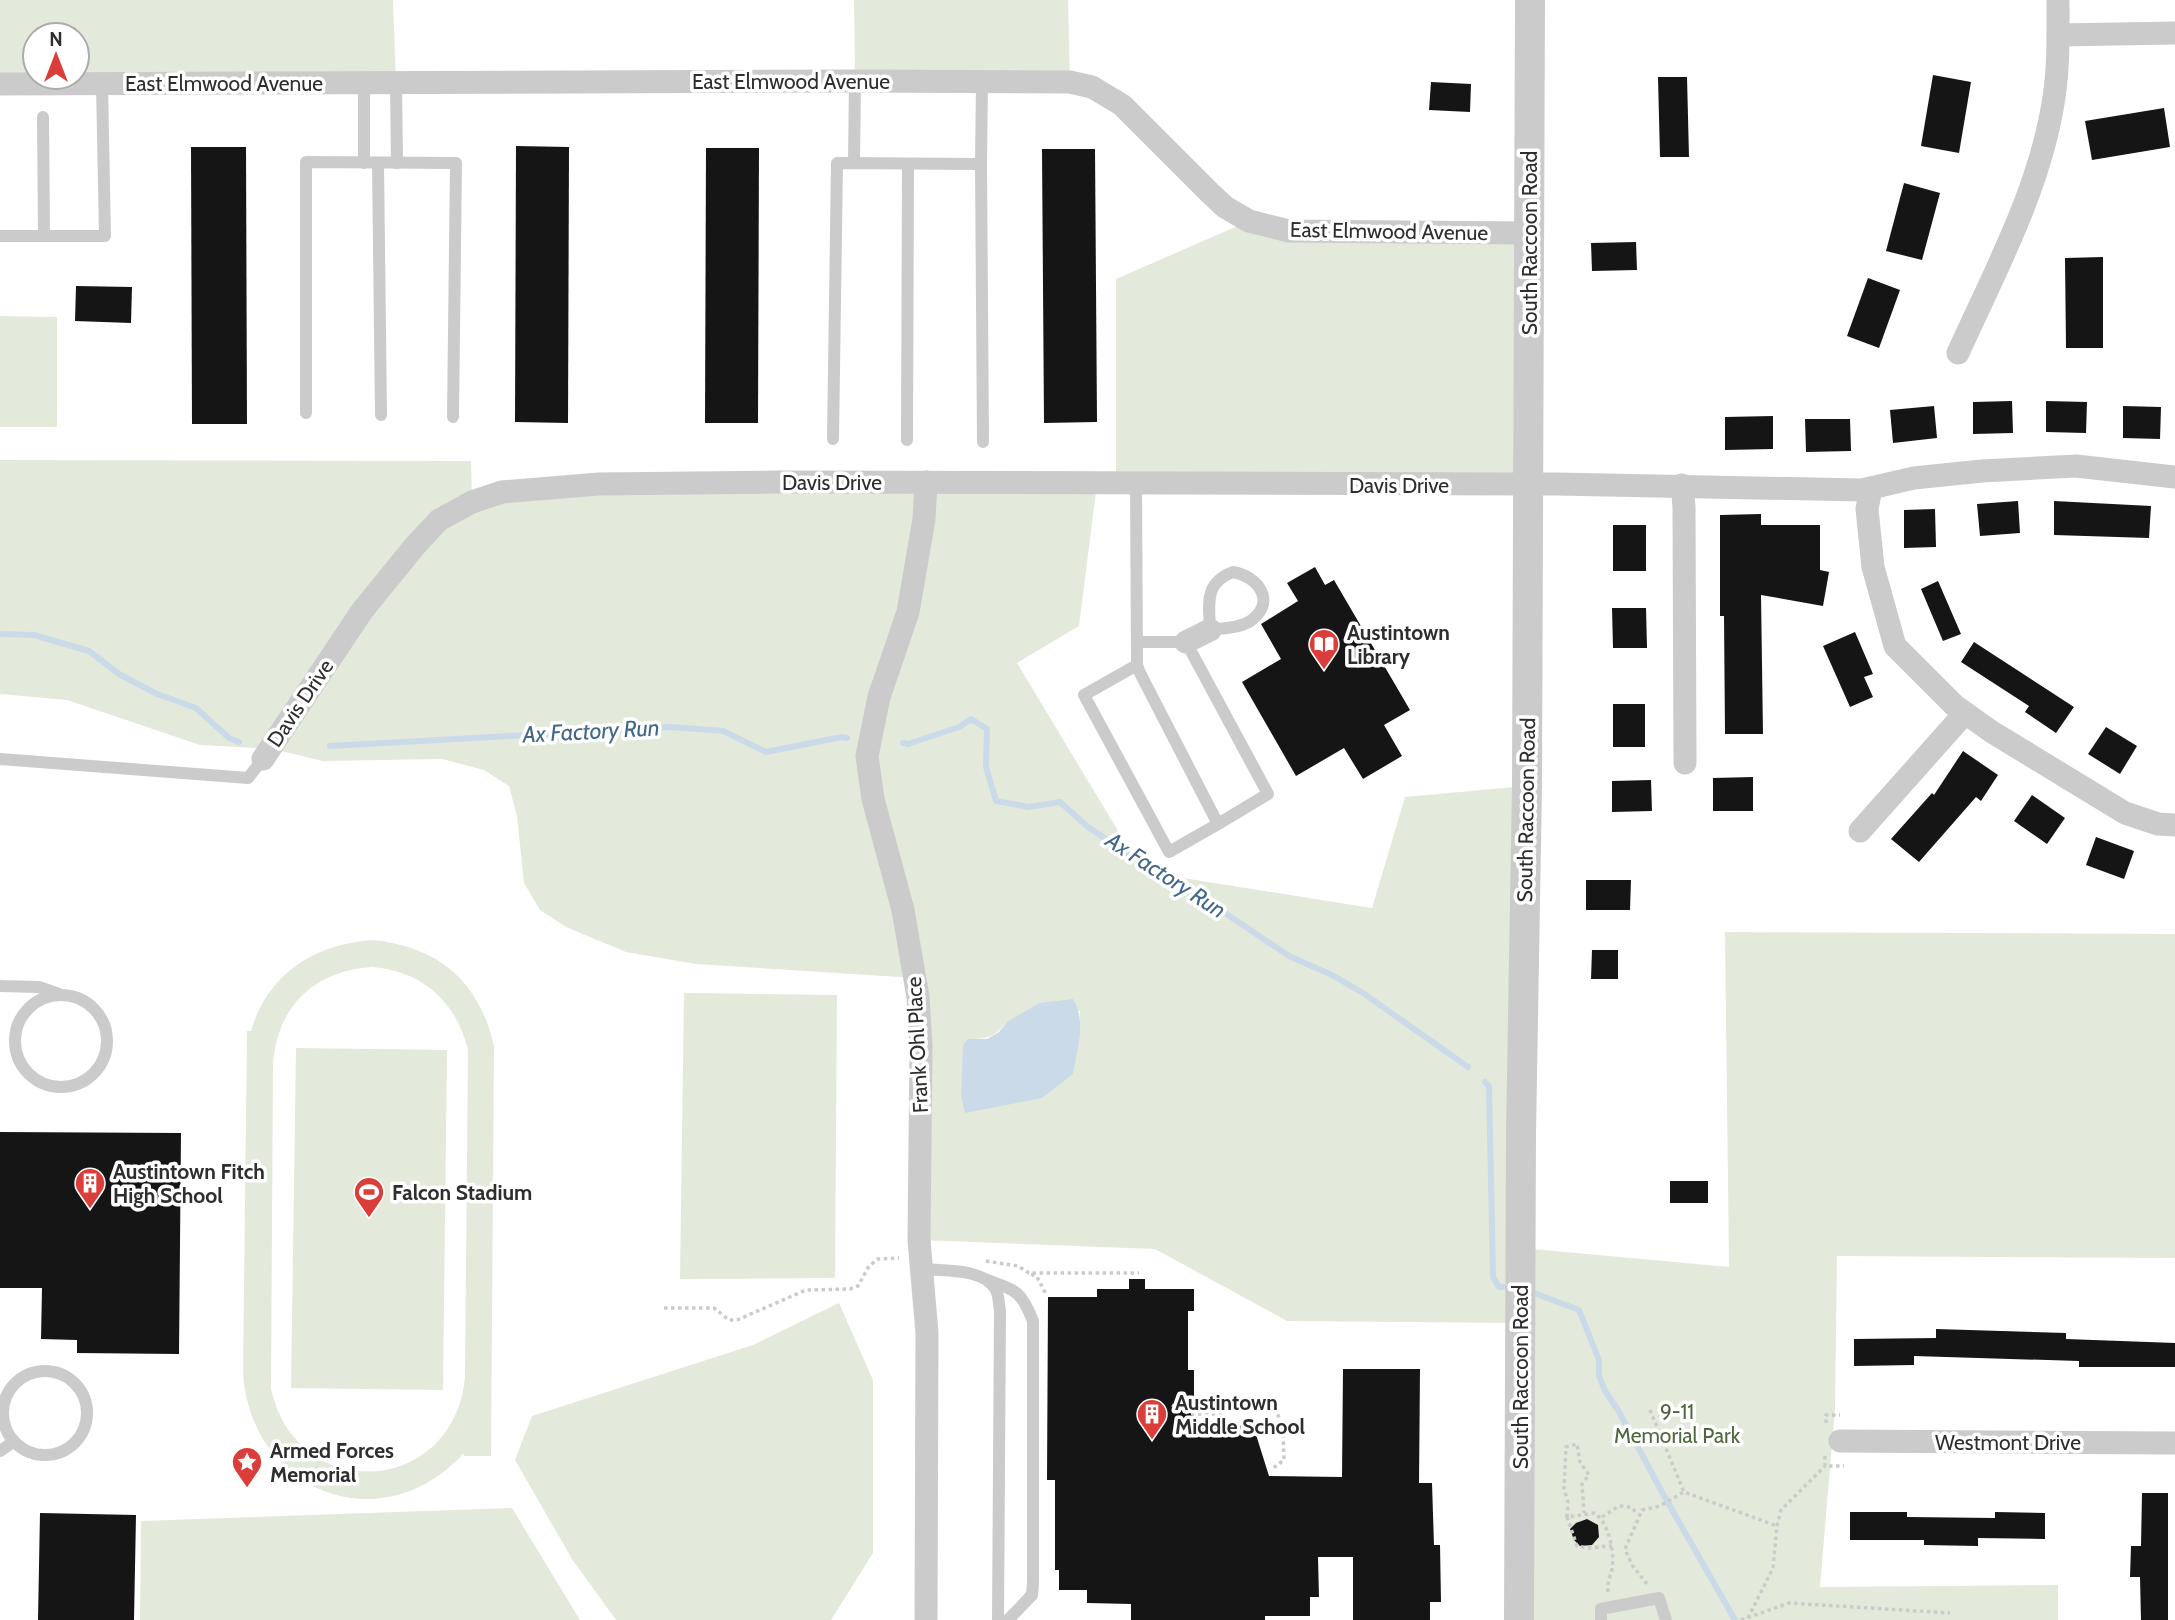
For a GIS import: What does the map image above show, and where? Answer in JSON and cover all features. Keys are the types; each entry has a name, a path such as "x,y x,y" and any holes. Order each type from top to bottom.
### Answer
{"street":[{"name":"South Raccoon Road","path":"1519,1620 1521,1134 1527,786 1530,0"},
{"path":"1958,353 2023,207 2038,166 2054,98 2058,0"},
{"path":"2058,35 2175,33"},
{"name":"East Elmwood Avenue","path":"0,84 1070,82 1092,87 1122,105 1226,207 1249,221 1289,231 1530,233"},
{"name":"Davis Drive","path":"263,758 362,611 414,547 439,520 471,502 502,492 599,484 926,482 1682,485 1862,490 1914,478 2077,466 2175,477"},
{"name":"Frank Ohl Place","path":"926,482 924,519 908,612 878,697 867,756 873,799 903,910 918,997 921,1046 919,1240 914,1264 927,1333 926,1620"},
{"path":"1682,485 1685,763"},
{"path":"1871,488 1867,509 1873,567 1895,646 1965,713 1992,732 2125,813 2158,824 2175,825"},
{"path":"1186,642 1210,629"},
{"path":"1860,831 1965,713"},
{"name":"Westmont Drive","path":"1840,1441 2175,1443"}],"lane":[{"path":"854,163 855,81"},
{"path":"982,82 983,442"},
{"path":"364,83 364,163"},
{"path":"396,83 397,163"},
{"path":"0,236 105,236 102,84"},
{"path":"43,117 44,236"},
{"path":"306,413 306,162 456,163 453,417"},
{"path":"378,163 381,415"},
{"path":"833,439 837,163 981,164"},
{"path":"907,440 908,164"},
{"path":"1136,483 1137,665 1218,824"},
{"path":"1233,572 1247,574 1258,583 1263,596 1261,610 1252,621 1239,626 1210,629 1211,588 1220,577 1233,572"},
{"path":"1137,665 1084,695 1169,852 1268,794 1186,642 1138,642"},
{"path":"0,759 248,778 263,758"},
{"path":"0,986 39,987 62,996 77,998 90,1006 100,1017 106,1031 107,1045 103,1060 89,1077 69,1087 54,1087 39,1082 27,1072 19,1059 15,1044 23,1015 41,1001 62,996"},
{"path":"914,1264 969,1274 1015,1290 1025,1301 1033,1321 1032,1595 1008,1620"},
{"path":"987,1279 997,1291 1000,1312 998,1620"},
{"path":"36,1371 61,1374 72,1380 86,1401 87,1414 80,1438 60,1453 47,1456 23,1450 13,1442 2,1419 2,1406 6,1394 14,1384 36,1371"},
{"path":"0,1451 13,1442"},
{"path":"1601,1620 1601,1609 1658,1598 1666,1620"}],"path":[{"path":"664,1308 714,1308 729,1320 737,1320 806,1290 850,1289 858,1286 869,1266 878,1259 914,1264"},
{"path":"984,1261 1018,1266 1037,1277 1046,1294"},
{"path":"1030,1273 1139,1273"},
{"path":"1172,1405 1190,1414 1223,1413 1232,1403 1256,1401 1276,1409 1283,1429 1284,1460 1272,1469"},
{"path":"1650,1410 1684,1492 1777,1526"},
{"path":"1584,1513 1582,1484 1589,1475 1580,1462 1577,1444 1566,1447 1564,1489 1568,1502 1567,1517 1577,1546 1612,1546"},
{"path":"1748,1618 1773,1568 1781,1510 1825,1466"},
{"path":"1650,1589 1632,1565 1625,1549 1642,1510 1660,1506 1684,1492"},
{"path":"1602,1517 1619,1506 1631,1507 1639,1515"},
{"path":"1567,1517 1584,1513 1594,1513 1602,1517 1612,1546 1608,1597"},
{"path":"1741,1620 1789,1603 1950,1613"}],"green space":[{"path":"0,0 393,0 396,83 91,84 91,21 21,21 21,84 0,84"},
{"path":"854,0 1068,0 1070,82 855,81"},
{"path":"1249,221 1529,233 1528,484 1116,483 1116,279"},
{"path":"0,316 57,317 57,427 0,427"},
{"name":"9-11 Memorial Park","path":"0,460 471,461 472,501 502,492 1097,483 1079,626 1017,663 1126,844 1183,878 1372,908 1405,797 1527,786 1521,1248 1729,1267 1725,932 2175,934 2175,1258 1837,1256 1835,1409 1820,1587 2058,1585 2058,1620 1519,1620 1520,1323 1287,1321 1155,1249 919,1240 915,978 696,964 626,952 566,927 540,910 524,883 517,816 509,786 484,770 442,759 323,761 272,749 200,745 67,700 0,694","holes":["1080,1011 1073,1074 968,1039 990,1036 1007,1022"]},
{"path":"373,940 397,944 418,950 453,971 478,1003 494,1046 491,1456 464,1456 464,1453 431,1480 396,1495 360,1499 326,1492 295,1475 269,1449 251,1415 243,1373 247,1031 251,1031 269,993 297,965 313,955 352,943","holes":["372,967 390,970 421,982 446,1003 455,1017 468,1050 465,1376 455,1416 434,1445 406,1464 374,1471 341,1468 311,1453 286,1427 271,1389 273,1063 276,1042 283,1024 291,1008 303,995 317,984 352,970"]},
{"path":"684,993 837,995 835,1278 680,1279"},
{"name":"Falcon Stadium","path":"296,1048 447,1050 443,1390 291,1388"},
{"path":"839,1303 873,1380 873,1553 831,1620 616,1620 572,1559 515,1460 532,1416 753,1345"},
{"path":"512,1508 580,1620 140,1620 141,1521"}],"water":[{"path":"1073,999 1080,1026 1073,1074 1042,1098 965,1113 961,1096 963,1045 968,1039 987,1039 999,1032 1007,1022 1039,1003"}],"building":[{"path":"1933,75 1971,82 1959,153 1921,146"},
{"path":"1658,77 1687,77 1689,157 1660,157"},
{"path":"1431,82 1471,84 1470,112 1429,110"},
{"path":"2164,108 2170,147 2092,160 2085,121"},
{"path":"516,146 569,147 568,423 515,422"},
{"path":"191,147 246,147 247,424 192,424"},
{"path":"706,148 759,148 758,423 705,423"},
{"path":"1042,149 1095,149 1097,422 1044,423"},
{"path":"1904,183 1940,193 1922,260 1886,251"},
{"path":"1636,242 1637,270 1592,271 1591,243"},
{"path":"2103,257 2103,348 2066,348 2065,258"},
{"path":"1868,278 1900,290 1879,348 1847,336"},
{"path":"76,286 132,287 131,323 75,321"},
{"path":"2012,401 2013,433 1973,434 1973,402"},
{"path":"2046,401 2087,402 2086,433 2046,432"},
{"path":"1934,406 1937,438 1893,443 1890,410"},
{"path":"2123,406 2161,407 2160,439 2123,438"},
{"path":"1773,416 1773,449 1725,450 1725,417"},
{"path":"1805,419 1850,419 1851,451 1806,452"},
{"path":"2018,501 2020,533 1980,536 1977,504"},
{"path":"2054,501 2151,506 2149,538 2054,535"},
{"path":"1935,509 1936,547 1904,548 1904,510"},
{"path":"1761,514 1761,525 1820,525 1820,570 1829,572 1823,606 1761,595 1763,734 1725,734 1724,616 1720,616 1720,515"},
{"path":"1613,525 1646,525 1646,571 1613,571"},
{"name":"Austintown Library","path":"1315,567 1325,585 1334,580 1410,710 1384,725 1402,756 1363,779 1344,748 1296,776 1242,682 1281,659 1261,624 1298,601 1287,583"},
{"path":"1938,581 1961,634 1943,641 1921,589"},
{"path":"1612,608 1646,608 1647,648 1613,648"},
{"path":"1855,632 1873,674 1864,677 1873,697 1850,707 1823,646"},
{"path":"1974,642 2074,707 2056,733 2025,712 2029,706 1961,662"},
{"path":"1613,704 1645,704 1645,747 1613,747"},
{"path":"2106,727 2137,746 2120,774 2088,754"},
{"path":"1963,751 1998,775 1981,801 1976,797 1919,862 1891,839 1932,793 1934,795"},
{"path":"1753,777 1753,811 1713,811 1713,778"},
{"path":"1651,780 1652,811 1612,812 1612,781"},
{"path":"2032,795 2065,818 2047,844 2014,821"},
{"path":"2096,837 2134,851 2124,879 2086,865"},
{"path":"1586,880 1631,880 1630,910 1586,910"},
{"path":"1592,950 1618,950 1618,979 1591,979"},
{"name":"Austintown Fitch High School","path":"0,1132 181,1133 179,1354 77,1353 77,1340 41,1339 42,1288 0,1288"},
{"path":"1670,1181 1708,1181 1708,1203 1670,1203"},
{"name":"Austintown Middle School","path":"1129,1279 1145,1279 1145,1289 1194,1289 1194,1311 1188,1311 1188,1370 1194,1370 1194,1422 1239,1422 1239,1425 1253,1425 1269,1476 1342,1477 1343,1369 1420,1369 1419,1483 1432,1483 1434,1545 1440,1545 1441,1602 1430,1602 1430,1620 1353,1620 1353,1557 1318,1557 1319,1597 1310,1597 1310,1616 1265,1616 1265,1620 1131,1620 1131,1604 1087,1603 1087,1590 1059,1590 1059,1570 1055,1570 1055,1480 1047,1480 1048,1297 1097,1297 1097,1289 1129,1289"},
{"path":"1936,1329 2066,1333 2066,1339 2175,1343 2175,1367 2079,1367 2079,1361 1914,1356 1914,1365 1854,1366 1854,1339 1936,1338"},
{"path":"2142,1493 2168,1493 2168,1620 2141,1620 2140,1577 2130,1577 2131,1546 2141,1546"},
{"path":"1850,1512 1907,1512 1907,1517 1995,1518 1995,1512 2045,1513 2045,1539 1978,1538 1978,1546 1924,1545 1924,1540 1850,1540"},
{"path":"40,1513 136,1515 134,1620 38,1620"},
{"path":"1587,1519 1598,1525 1599,1537 1592,1545 1580,1546 1574,1540 1570,1529 1576,1523"}],"waterway":[{"name":"Ax Factory Run","path":"0,634 34,635 89,651 119,674 157,694 196,708 229,738 239,742"},
{"name":"Ax Factory Run","path":"903,743 908,744 959,727 971,719 987,729 986,767 996,801 1029,807 1060,802 1088,827 1129,855 1188,888 1289,956 1332,975 1363,993 1468,1067"},
{"name":"Ax Factory Run","path":"330,746 671,727 723,731 766,752 847,738"},
{"name":"Ax Factory Run","path":"1485,1082 1489,1086 1493,1277 1499,1287 1503,1287"},
{"name":"Ax Factory Run","path":"1534,1293 1579,1310 1599,1360 1599,1376 1605,1391 1735,1620"}],"place":[{"name":"Austintown Library","path":"1324,671"},
{"name":"Austintown Fitch High School","path":"90,1210"},
{"name":"Falcon Stadium","path":"369,1219"},
{"name":"Austintown Middle School","path":"1152,1441"},
{"name":"Armed Forces Memorial","path":"247,1489"}]}
